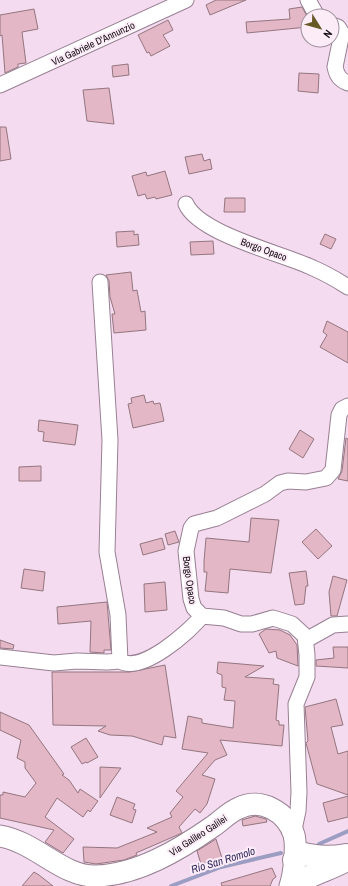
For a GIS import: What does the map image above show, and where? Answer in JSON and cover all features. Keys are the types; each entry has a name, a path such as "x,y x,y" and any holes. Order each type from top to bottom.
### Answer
{"highway":[{"path":"297,863 314,857 331,858 348,854"},
{"path":"297,863 339,865 348,859"}],"main road":[{"name":"Via Galileo Galilei","path":"0,836 14,838 23,842 74,872 96,876 120,873 164,856 184,846 239,808 256,804 265,805 276,810 284,818 297,863"}],"street":[{"name":"Via Gabriele D'Annunzio","path":"0,85 186,0"},
{"path":"340,30 342,33 340,43"},
{"path":"339,48 335,67 336,72 342,80 348,83"},
{"name":"Borgo Opaco","path":"186,204 195,216 216,229 236,239 313,268 348,287"},
{"path":"100,282 110,440 107,552 118,615 120,660"},
{"name":"Borgo Opaco","path":"306,640 306,636 301,630 282,620 273,618 252,624 241,624 224,618 202,616 194,608 191,599 186,551 191,528 200,522 217,518 265,494 280,483 288,481 306,482 326,478 333,470 339,414 342,409 348,406"},
{"path":"0,657 54,663 78,661 107,662 120,660 124,663 132,663 144,660 167,648 181,638 202,616"},
{"path":"297,863 299,792 296,704 307,677 306,640 333,625 348,624"}],"building":[{"path":"216,0 246,0 210,15 206,5"},
{"path":"302,7 300,8 300,28 247,33 246,22 290,19 289,9"},
{"path":"34,9 38,29 22,32 26,63 18,64 18,67 5,73 2,35 0,36 0,15"},
{"path":"168,20 173,30 163,35 170,46 151,56 149,52 147,53 138,35"},
{"path":"128,64 129,75 113,77 112,66"},
{"path":"299,73 319,74 318,93 298,91"},
{"path":"109,88 114,124 87,121 83,90"},
{"path":"0,127 6,127 11,159 0,161"},
{"path":"202,154 204,161 210,159 212,169 189,174 185,157"},
{"path":"165,171 172,195 156,199 155,197 147,199 145,194 138,196 132,176 146,172 147,176"},
{"path":"225,198 245,198 245,212 224,212"},
{"path":"134,231 134,235 138,234 139,245 117,247 116,232"},
{"path":"325,234 336,239 331,249 320,244"},
{"path":"213,241 214,254 191,255 190,242"},
{"path":"131,272 133,291 137,290 141,312 145,311 146,330 114,333 112,314 115,314 110,297 109,281 106,275"},
{"path":"327,321 348,332 348,363 320,347 327,335 323,332"},
{"path":"144,395 146,403 153,401 154,404 160,403 164,421 133,428 128,404 132,403 131,398"},
{"path":"39,420 78,425 75,445 43,441 44,432 38,431"},
{"path":"300,430 314,439 303,458 289,449"},
{"path":"346,438 348,439 348,481 338,479 342,471"},
{"path":"41,466 41,481 19,481 19,467"},
{"path":"251,518 279,520 271,573 230,569 228,593 205,591 207,572 204,572 206,538 249,542"},
{"path":"316,529 332,546 318,559 302,542"},
{"path":"175,531 179,542 168,545 165,534"},
{"path":"162,538 165,549 143,555 140,544"},
{"path":"24,569 45,572 43,591 21,588"},
{"path":"306,571 308,586 306,586 304,604 295,605 289,573"},
{"path":"333,576 347,580 337,616 331,616 329,592"},
{"path":"165,582 167,610 145,612 144,584"},
{"path":"107,602 111,650 104,650 104,653 90,652 91,621 58,624 57,607"},
{"path":"266,629 280,630 290,635 297,645 298,666 277,658 276,651 269,653 259,634"},
{"path":"0,640 14,645 13,649 0,648"},
{"path":"333,647 348,647 348,668 316,666 316,660 334,658"},
{"path":"218,662 264,666 245,677 274,679 273,684 279,685 276,720 279,721 279,725 284,725 282,746 220,740 227,755 215,760 202,775 215,779 207,804 200,813 195,809 179,827 182,833 136,853 137,855 124,860 96,864 84,862 83,847 117,848 157,832 147,828 172,817 170,813 183,797 176,791 208,753 182,749 188,716 202,719 202,723 233,728 235,701 224,700 226,688 222,687 222,675 217,673"},
{"path":"165,665 176,738 164,736 162,745 132,736 110,735 98,731 106,726 53,725 52,672 130,672"},
{"path":"336,699 343,725 331,727 338,754 348,751 348,795 317,784 306,743 308,741 305,707"},
{"path":"0,712 29,725 64,774 62,775 69,780 78,793 80,789 98,801 90,812 88,810 83,817 57,798 45,817 74,839 63,853 45,842 54,830 0,818 0,795 3,795 3,792 25,797 36,783 25,768 25,762 17,758 21,740 0,730"},
{"path":"86,738 98,757 82,764 71,747"},
{"path":"100,767 121,768 100,798"},
{"path":"348,796 348,817 328,822 323,803"},
{"path":"117,797 135,804 133,809 136,810 132,823 110,815"},
{"path":"255,816 266,819 267,822 243,826 242,820"},
{"path":"216,839 222,858 201,864 197,851"},
{"path":"272,868 276,877 273,879 270,886 222,886 221,883"},
{"path":"34,872 39,875 53,886 22,886"}],"waterway":[{"name":"Rio San Romolo","path":"319,844 348,831"},
{"name":"Rio San Romolo","path":"171,886 221,867 281,853"}]}
